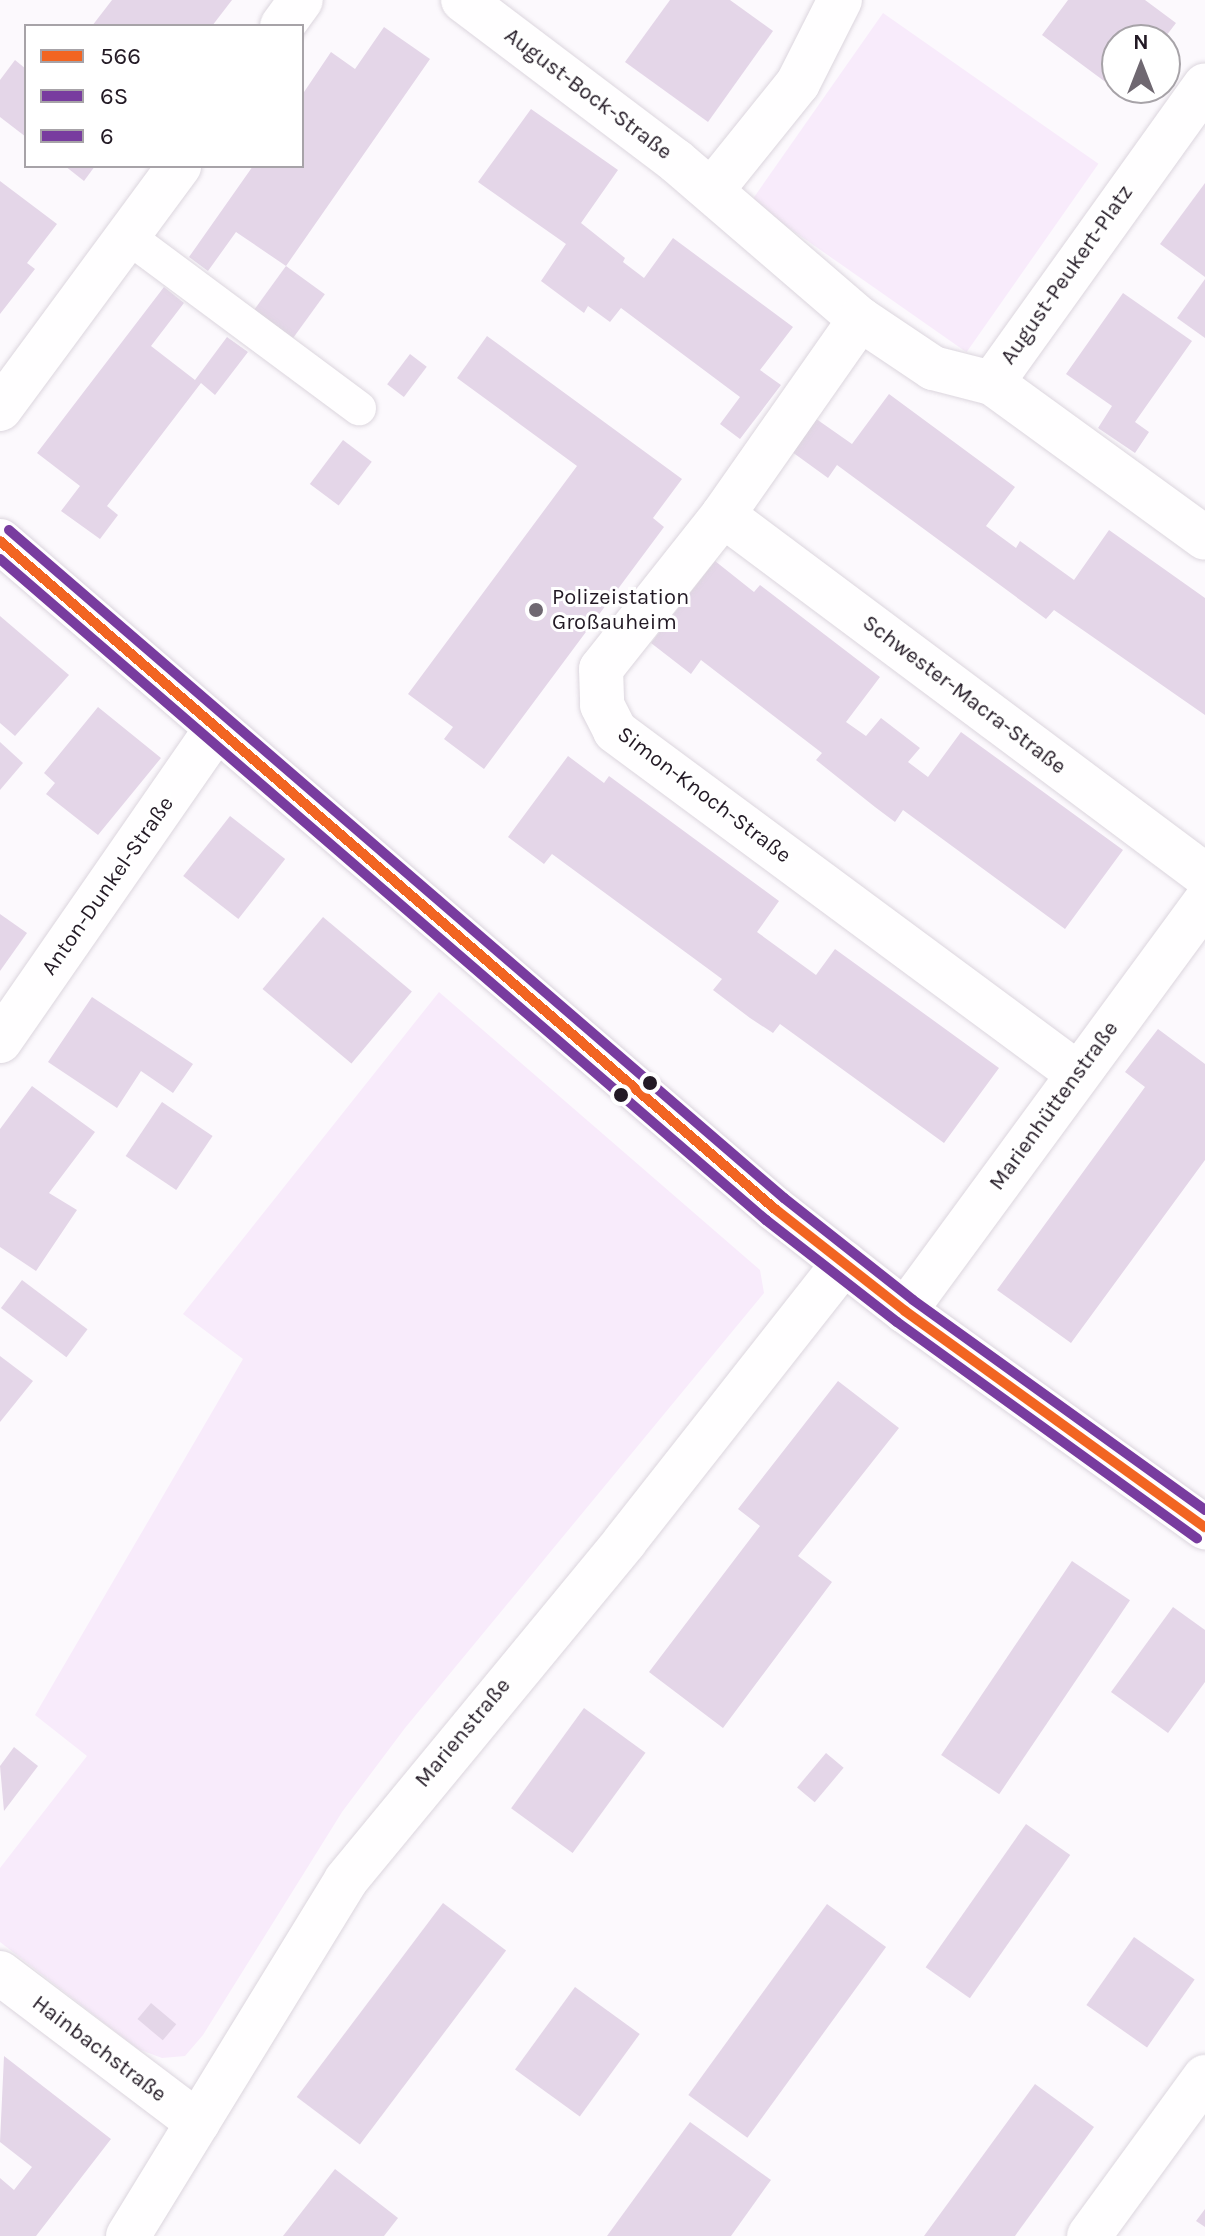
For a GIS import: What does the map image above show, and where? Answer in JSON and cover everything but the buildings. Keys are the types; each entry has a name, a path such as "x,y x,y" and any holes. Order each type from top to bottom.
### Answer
{"street":[{"path":"283,24 301,0"},
{"name":"August-Bock-Straße","path":"463,0 712,190"},
{"path":"712,190 798,83 840,0"},
{"name":"August-Peukert-Platz","path":"712,190 860,319 933,368 992,383 1143,166 1205,85"},
{"path":"0,409 178,168"},
{"name":"Simon-Knoch-Straße","path":"860,319 723,515 601,669 602,705 615,731 1077,1073"},
{"path":"992,383 1205,538"},
{"name":"Schwester-Macra-Straße","path":"723,515 1205,875"},
{"path":"0,541 638,1096 905,1311 1205,1527"},
{"name":"Anton-Dunkel-Straße","path":"0,1041 215,731"},
{"name":"Marienhüttenstraße","path":"905,1311 1205,902"},
{"name":"Marienstraße","path":"128,2236 346,1880 625,1541 844,1263"},
{"name":"Hainbachstraße","path":"0,1973 198,2123"},
{"path":"1089,2236 1205,2077"}],"lane":[{"path":"127,236 359,408"}],"shaded area":[{"path":"883,13 1098,164 967,352 751,201"},
{"path":"439,992 760,1270 764,1293 405,1728 342,1812 203,2035 185,2056 162,2058 138,2049 0,1942 0,1868 87,1756 35,1715 243,1359 183,1314"}],"transit line":[{"name":"6","path":"9,530 784,1198 913,1300 1205,1510"},
{"name":"566","path":"0,541 775,1209 905,1311 1205,1527"},
{"name":"6S","path":"0,559 766,1220 897,1322 1197,1538"}],"place":[{"name":"Polizeistation Großauheim","path":"536,610"}]}
